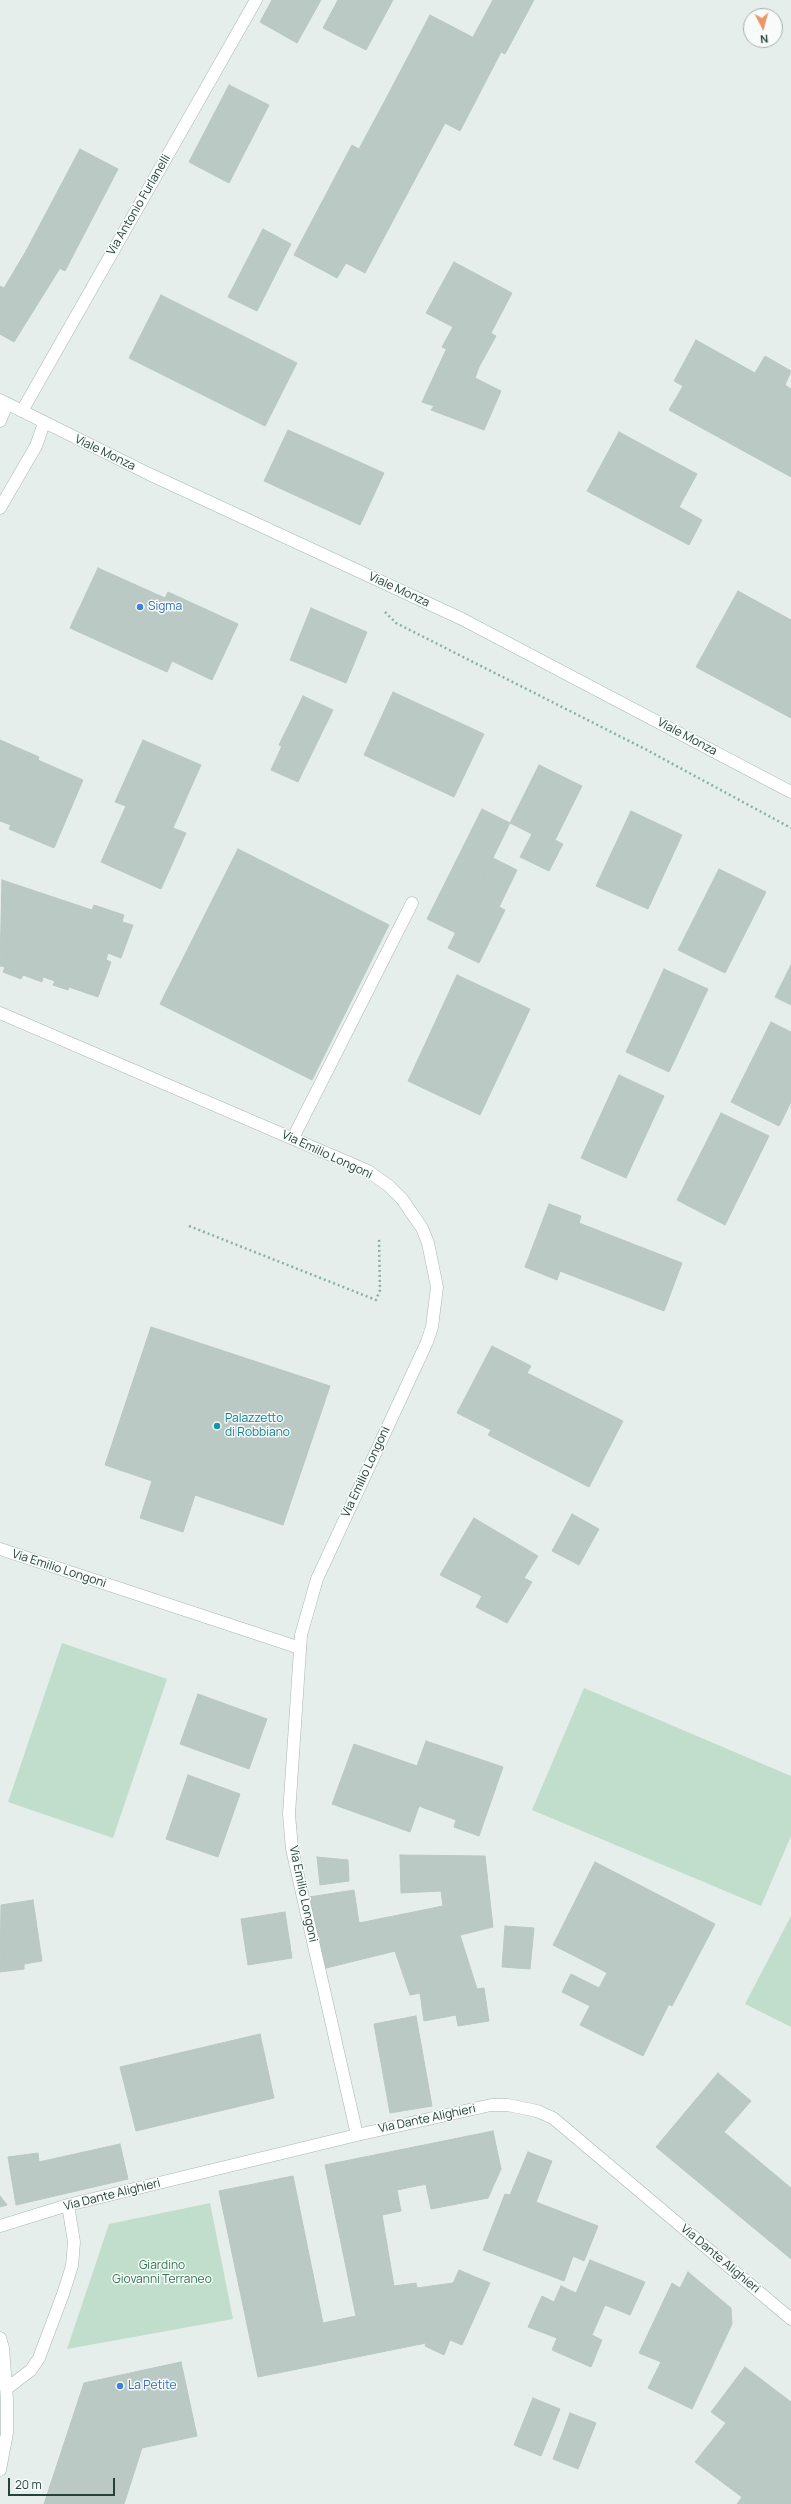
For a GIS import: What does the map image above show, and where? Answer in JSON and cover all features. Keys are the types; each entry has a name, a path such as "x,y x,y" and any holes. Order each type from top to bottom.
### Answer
{"street":[{"name":"Via Antonio Furlanelli","path":"22,411 256,0"},
{"name":"Viale Monza","path":"4,402 44,423 462,619 791,792"},
{"path":"0,420 4,402"},
{"path":"0,508 36,446 44,423"},
{"path":"293,1138 412,903"},
{"name":"Via Emilio Longoni","path":"0,1013 368,1171 389,1186 402,1199 422,1228 428,1243 437,1287 434,1316 427,1342 317,1579 305,1616 300,1648 289,1814 292,1849 357,2135"},
{"name":"Via Emilio Longoni","path":"0,1549 300,1648"},
{"name":"Via Dante Alighieri","path":"0,2226 68,2205 357,2135 491,2105 516,2106 537,2111 553,2118 791,2319"},
{"path":"6,2389 26,2374 38,2358 63,2294 72,2266 74,2242 68,2205"},
{"path":"0,2338 3,2348 7,2433 0,2470"}],"path":[{"path":"379,606 396,623 652,753 791,828"},
{"path":"189,1226 376,1300 380,1290 379,1238"}],"green space":[{"path":"62,1643 167,1679 113,1838 8,1802"},
{"path":"584,1688 791,1776 791,1836 761,1906 532,1810"},
{"path":"791,1916 791,2027 745,2004"},
{"name":"Giardino Giovanni Terraneo","path":"210,2203 233,2319 67,2349 109,2224"}],"building":[{"path":"272,0 321,0 297,43 260,22"},
{"path":"338,0 393,0 366,50 323,28"},
{"path":"493,0 534,0 505,54 473,37"},
{"path":"430,15 501,52 460,131 389,93"},
{"path":"229,85 269,105 229,183 189,162"},
{"path":"389,93 445,123 365,273 346,263 337,278 294,255 352,145 359,149"},
{"path":"80,149 118,169 65,271 26,251"},
{"path":"263,229 291,244 257,311 228,297"},
{"path":"26,251 60,268 14,342 0,334 0,286 4,288"},
{"path":"454,262 512,293 491,333 496,336 479,367 442,347 453,327 426,313"},
{"path":"161,295 297,363 265,426 129,358"},
{"path":"696,340 755,373 765,356 791,371 785,385 791,389 791,477 669,410 683,386 674,381"},
{"path":"446,350 479,367 475,378 501,391 484,430 431,410 434,406 422,402"},
{"path":"288,430 384,473 360,525 264,481"},
{"path":"619,432 697,474 679,507 702,520 689,545 587,491"},
{"path":"98,568 165,598 168,592 238,624 212,680 172,661 167,672 70,628"},
{"path":"738,591 791,620 791,718 696,667"},
{"path":"311,608 367,632 346,683 290,660"},
{"path":"393,692 484,734 454,797 364,755"},
{"path":"303,696 333,710 309,759 279,745"},
{"path":"0,740 39,757 38,760 83,780 54,848 9,829 11,825 0,821"},
{"path":"143,740 201,765 173,828 186,833 161,889 101,862 126,806 115,802"},
{"path":"282,746 309,759 298,782 271,770"},
{"path":"539,765 582,786 555,840 563,844 549,871 520,857 532,834 510,823"},
{"path":"482,809 510,823 456,933 427,919"},
{"path":"631,811 682,835 648,909 596,886"},
{"path":"238,849 389,925 312,1080 160,1004"},
{"path":"493,858 517,870 499,907 505,910 479,963 448,948"},
{"path":"719,869 766,892 725,973 678,950"},
{"path":"2,880 92,910 94,905 124,915 122,922 133,925 121,958 108,953 106,960 111,962 98,997 69,987 68,990 53,985 55,981 43,977 42,982 23,975 21,979 3,972 5,967 0,966"},
{"path":"791,965 791,1005 775,997"},
{"path":"664,969 708,989 669,1072 626,1052"},
{"path":"457,975 530,1009 480,1115 408,1081"},
{"path":"771,1022 791,1032 791,1102 779,1126 731,1102"},
{"path":"619,1075 664,1096 626,1178 581,1158"},
{"path":"721,1113 769,1136 725,1225 677,1200"},
{"path":"549,1204 581,1216 579,1223 682,1263 664,1311 560,1271 557,1280 525,1267"},
{"name":"Palazzetto di Robbiano","path":"151,1327 330,1386 283,1525 195,1495 183,1532 140,1518 152,1481 105,1465"},
{"path":"492,1346 531,1366 527,1373 623,1421 589,1487 488,1435 491,1430 457,1413"},
{"path":"572,1514 599,1529 579,1565 552,1551"},
{"path":"474,1518 538,1556 524,1578 532,1582 507,1623 476,1607 482,1596 440,1575"},
{"path":"198,1694 267,1719 249,1769 180,1744"},
{"path":"426,1741 503,1767 479,1836 454,1827 456,1820 419,1806 410,1832 332,1804 354,1744 417,1766"},
{"path":"188,1775 240,1794 218,1857 166,1839"},
{"path":"400,1855 485,1856 493,1927 322,1969 309,1897 354,1890 359,1923 443,1906 441,1891 401,1893"},
{"path":"317,1857 348,1860 349,1881 320,1885"},
{"path":"595,1862 715,1924 672,2006 553,1945"},
{"path":"33,1900 42,1961 24,1964 24,1969 0,1972 1,1905"},
{"path":"285,1912 292,1958 248,1965 241,1919"},
{"path":"505,1926 534,1928 530,1969 502,1967"},
{"path":"460,1935 477,1989 484,1988 489,2021 458,2026 456,2015 424,2021 420,1993 410,1995 395,1951"},
{"path":"607,1973 669,2004 643,2056 580,2025 590,2006 562,1992 571,1974 599,1988"},
{"path":"416,2016 432,2106 390,2113 374,2024"},
{"path":"260,2034 274,2098 136,2131 120,2067"},
{"path":"718,2073 751,2101 724,2132 791,2188 791,2259 656,2147"},
{"path":"493,2131 501,2169 397,2190 401,2211 382,2215 394,2286 416,2283 417,2288 453,2283 426,2343 258,2377 219,2191 293,2176 323,2323 356,2316 325,2165"},
{"path":"120,2144 128,2179 16,2205 8,2157 38,2153 39,2162"},
{"path":"528,2152 552,2161 536,2202 598,2226 584,2261 573,2256 564,2281 483,2250 505,2194 510,2195"},
{"path":"501,2169 488,2198 431,2209 426,2185"},
{"path":"0,2196 7,2205 0,2207"},
{"path":"590,2260 645,2282 630,2315 605,2305 592,2335 602,2340 591,2367 552,2350"},
{"path":"459,2270 490,2283 462,2345 450,2340 444,2355 425,2346"},
{"path":"688,2272 731,2308 732,2324 692,2409 648,2388 661,2362 639,2353 672,2283 680,2288"},
{"path":"561,2286 576,2293 557,2338 528,2327 542,2296 554,2302"},
{"path":"181,2362 197,2436 142,2448 124,2504 44,2504 84,2383"},
{"path":"745,2367 791,2402 791,2504 737,2504 742,2497 695,2462 726,2423 711,2412"},
{"path":"533,2398 560,2409 541,2456 514,2445"},
{"path":"570,2413 596,2423 578,2469 553,2459"}],"place":[{"name":"Sigma","path":"140,607"},
{"name":"Palazzetto di Robbiano","path":"217,1426"},
{"name":"La Petite","path":"120,2386"}]}
